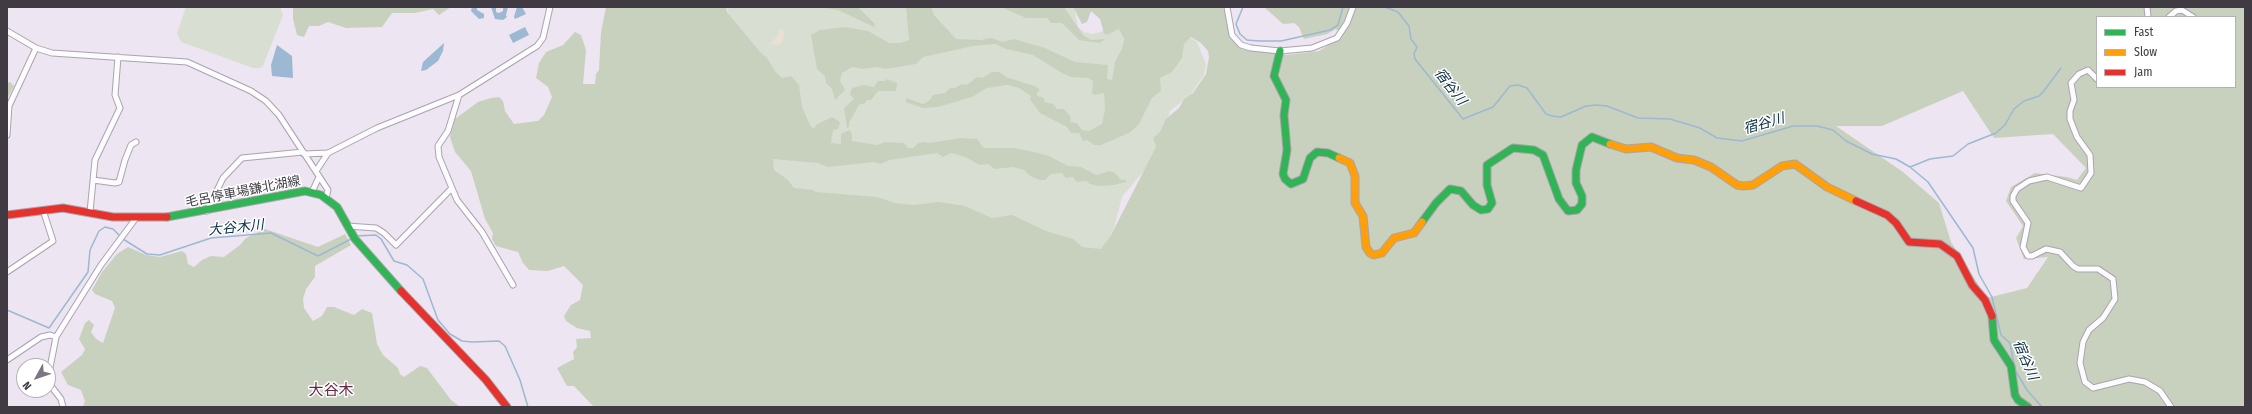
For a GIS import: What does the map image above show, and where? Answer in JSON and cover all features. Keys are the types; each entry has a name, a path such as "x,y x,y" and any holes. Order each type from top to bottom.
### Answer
{"street":[{"path":"207,211 224,178 242,158 304,153 328,153 377,128 459,95 537,46 543,38 550,7"},
{"path":"1227,7 1232,36 1241,45 1251,48 1280,51 1312,48 1337,38 1347,23 1352,7"},
{"path":"2170,16 2176,11 2182,10 2191,16"},
{"path":"7,31 36,48 62,54 187,62 251,91 273,108 328,190 326,198"},
{"path":"7,134 9,106 36,48"},
{"path":"1280,51 1274,76 1286,100 1284,115 1287,150 1284,174 1285,179 1291,184 1299,182 1303,178 1310,158 1317,152 1328,153 1350,163 1354,170 1355,176 1355,203 1363,216 1366,247 1370,253 1378,255 1394,238 1414,233 1436,203 1450,189 1461,191 1473,205 1481,210 1488,209 1492,203 1487,185 1487,165 1512,148 1534,150 1543,155 1560,199 1568,211 1577,210 1582,204 1582,196 1576,183 1576,170 1582,145 1592,137 1616,147 1626,149 1651,147 1677,158 1698,161 1711,167 1737,185 1743,186 1753,186 1782,166 1795,164 1828,187 1887,215 1896,223 1909,242 1918,244 1940,244 1957,256 1972,285 1985,300 1992,314 1994,340 2011,366 2014,387 2018,400 2028,407"},
{"path":"90,212 97,155 120,108 115,95 118,57"},
{"path":"2096,78 2088,70 2078,74 2072,83 2074,100 2070,111 2070,119 2077,137 2090,155 2091,173 2081,188 2047,177 2029,181 2016,189 2013,196 2014,201 2028,223 2023,247 2028,256 2032,256 2046,249 2060,252 2073,266 2078,269 2098,269 2113,279 2115,300 2103,318 2089,330 2083,342 2080,363 2085,382 2094,388 2130,379 2145,382 2160,391 2171,407"},
{"path":"459,95 448,131 438,146 439,157 457,200 482,232 513,285"},
{"path":"93,180 115,183 119,182 124,160 131,145 136,142"},
{"path":"316,171 328,153"},
{"path":"312,192 319,177"},
{"path":"347,226 376,228 384,233 396,245 452,188"},
{"name":"毛呂停車場鎌北湖線","path":"7,215 63,208 136,218 170,217 305,191 312,192 326,198 337,207 353,237 369,257 486,380 507,407"},
{"path":"7,272 54,241 43,210"},
{"path":"63,407 61,399 51,386 48,378 56,337 101,265 121,241 136,218"},
{"path":"7,360 41,337 50,335 56,337"}],"shaded area":[{"path":"186,7 280,7 283,15 263,66 260,68 253,68 181,42 177,33"},
{"path":"727,7 1074,7 1078,27 1084,32 1092,34 1101,32 1112,23 1122,26 1124,49 1191,38 1197,42 1206,64 1204,75 1191,94 1170,111 1159,148 1147,167 1122,197 1114,228 1092,273 838,196 798,191 789,185 774,172 772,150 749,105"}],"green space":[{"path":"293,7 451,7 439,15 433,9 415,13 392,13 382,27 346,28 328,22 319,26 309,26 304,37 297,35 293,19"},
{"path":"606,7 726,7 727,12 760,52 767,58 775,71 782,78 791,76 799,85 802,107 811,127 815,128 816,125 832,117 840,122 838,129 833,130 831,143 841,144 841,134 849,130 852,134 852,141 877,145 885,142 904,143 908,148 913,148 918,143 924,142 930,143 961,138 977,139 984,148 1014,148 1038,153 1049,156 1068,166 1081,167 1096,175 1110,171 1115,173 1121,180 1126,180 1126,182 1114,185 1098,186 1090,184 1086,181 1077,182 1073,177 1066,178 1062,173 1051,174 1045,180 1040,180 1030,176 1024,170 1013,167 995,169 988,164 980,165 965,157 951,153 943,157 937,153 890,160 880,164 874,162 828,167 818,163 773,159 774,170 788,180 794,188 813,190 816,192 877,197 895,203 913,205 939,202 965,206 992,218 1012,215 1046,231 1073,239 1082,247 1101,249 1111,235 1156,147 1153,138 1160,132 1166,119 1179,108 1184,99 1193,93 1206,74 1209,57 1208,51 1201,43 1191,37 1184,44 1182,58 1172,72 1160,78 1161,91 1152,98 1139,124 1129,133 1101,145 1094,145 1087,140 1083,141 1079,133 1071,133 1067,127 1040,113 1030,99 1031,96 1019,88 1007,85 987,88 972,97 938,107 923,108 906,102 906,98 923,104 930,100 933,95 945,93 950,88 955,88 962,84 967,85 977,77 982,78 992,72 999,72 1006,77 1037,87 1040,91 1037,92 1037,96 1043,97 1045,102 1053,104 1057,109 1064,109 1071,117 1070,122 1077,123 1082,130 1089,131 1102,124 1105,110 1104,93 1094,95 1092,92 1093,81 1088,78 1071,77 1033,55 1006,49 995,44 973,46 923,57 916,64 885,69 877,67 863,69 852,67 842,73 840,81 845,90 835,100 832,89 826,83 825,76 817,69 811,35 820,30 845,27 868,31 889,43 901,43 909,40 906,7 931,7 934,15 956,39 981,40 991,38 1003,42 1014,39 1045,48 1075,62 1108,65 1107,79 1112,80 1115,62 1122,49 1124,39 1119,29 1107,35 1104,33 1100,19 1091,11 1087,22 1082,24 1073,7 1223,7 1226,12 1231,38 1242,49 1286,55 1319,51 1343,36 1336,29 1327,34 1304,39 1299,27 1294,23 1283,24 1264,7 2245,7 2245,407 594,407 574,386 567,386 557,368 574,359 573,352 577,347 576,339 591,338 590,331 577,328 566,321 564,316 571,305 580,300 583,285 564,266 548,271 529,270 523,263 518,252 496,246 492,239 493,233 485,219 471,171 455,152 450,137 455,119 478,102 491,98 499,97 503,101 505,111 514,124 538,121 544,115 552,97 548,87 536,78 539,63 546,52 563,45 575,32 581,35 586,50 583,84 595,84 596,74 599,70 601,32","holes":["1963,91 1994,138 2053,134 2086,168 2077,180 2067,177 2035,173 2011,187 2006,201 2023,226 2016,238 2024,259 2048,257 2027,288 1987,298 1951,242 1939,203 1903,172 1836,126 1882,126"]},
{"path":"818,7 858,7 875,24 874,27 838,10"},
{"path":"1001,7 1064,7 1083,35 1091,40 1105,39 1100,43 1079,40 1062,23 1051,23 1047,18 1026,18"},
{"path":"886,79 897,83 896,91 878,91 871,100 867,100 865,103 859,105 849,123 849,127 847,128 844,108 854,99 850,94 852,88 864,85 874,87 878,81 885,81"},
{"path":"10,82 14,86 7,99 7,83"},
{"path":"265,229 318,247 345,234 351,245 315,266 315,277 306,289 303,299 304,308 313,321 322,316 327,307 334,307 354,315 362,309 372,313 377,344 383,355 398,368 400,374 404,377 420,366 427,368 451,400 460,407 83,407 85,401 81,390 68,385 61,372 82,355 85,349 79,339 85,323 89,320 94,325 91,332 96,339 103,343 115,308 112,301 95,294 92,290 102,272 117,254 128,247 146,255 160,257 182,251 186,254 188,264 194,267 202,260 211,256 224,257 240,245 246,238"}],"sand":[{"path":"779,29 782,29 785,36 780,44 773,45 771,43 778,35"}],"water":[{"path":"472,7 480,7 477,8 477,10 484,14 484,18 479,19 471,11"},
{"path":"491,7 496,7 496,12 499,13 503,11 503,7 508,7 507,17 503,20 495,19"},
{"path":"517,7 522,7 526,14 515,19 514,17"},
{"path":"525,27 529,35 513,43 509,35"},
{"path":"444,43 443,51 438,61 426,70 421,71 423,62"},
{"path":"277,45 292,56 293,78 272,76 271,65"}],"waterway":[{"name":"宿谷川","path":"1243,7 1236,24 1240,34 1247,40 1259,41 1281,41 1330,30 1338,25 1343,7"},
{"name":"宿谷川","path":"1385,7 1398,12 1409,26 1411,39 1417,47 1414,54 1415,59 1463,119 1493,107 1510,86 1518,85 1527,88 1546,114 1552,116 1561,117 1586,106 1607,106 1638,118 1670,119 1700,128 1717,138 1742,141 1793,126 1817,126 1833,130 1846,141 1872,154 1896,159 1910,167 1928,182 1973,248 1979,274 1992,297 2001,335 2010,343 2015,370 2027,390 2042,407"},
{"path":"1910,167 1930,159 1953,156 1968,144 1996,133 2005,125 2014,109 2024,101 2039,96 2061,68"},
{"name":"大谷木川","path":"7,310 49,328 88,272 90,250 99,231 105,227 113,229 120,236"},
{"name":"大谷木川","path":"123,239 147,254 160,255 211,238 271,233 318,256 351,239"},
{"name":"大谷木川","path":"356,236 376,235 381,239 394,261 407,265 423,279 438,320 450,334 462,341 499,341 505,346 520,380 528,407"}],"traffic: fast":[{"path":"1280,51 1274,76 1286,100 1284,115 1287,150 1283,174 1285,179 1291,184 1303,179 1310,158 1317,152 1328,153 1339,158"},
{"path":"1422,222 1436,203 1450,189 1461,191 1473,205 1481,210 1488,209 1492,203 1487,185 1487,165 1513,148 1534,150 1543,155 1559,199 1568,211 1577,210 1582,204 1582,196 1576,183 1576,170 1582,145 1592,137 1610,144"},
{"path":"167,217 305,191 321,195 337,207 355,239 401,291"},
{"path":"1992,316 1994,340 2011,366 2015,395 2018,400 2028,407"}],"traffic: slow":[{"path":"1610,144 1626,149 1651,147 1677,158 1694,160 1711,167 1737,185 1743,186 1753,185 1782,166 1795,164 1827,187 1856,201"},
{"path":"1339,158 1350,163 1355,176 1355,203 1363,216 1366,247 1370,253 1374,255 1382,253 1394,238 1414,233 1422,222"}],"traffic: jam":[{"path":"1856,201 1887,215 1896,223 1909,242 1940,244 1957,256 1972,285 1985,300 1992,316"},
{"path":"7,215 63,208 113,217 167,217"},
{"path":"401,291 486,380 507,407"}],"district":[{"name":"大谷木","path":"331,391"}]}
